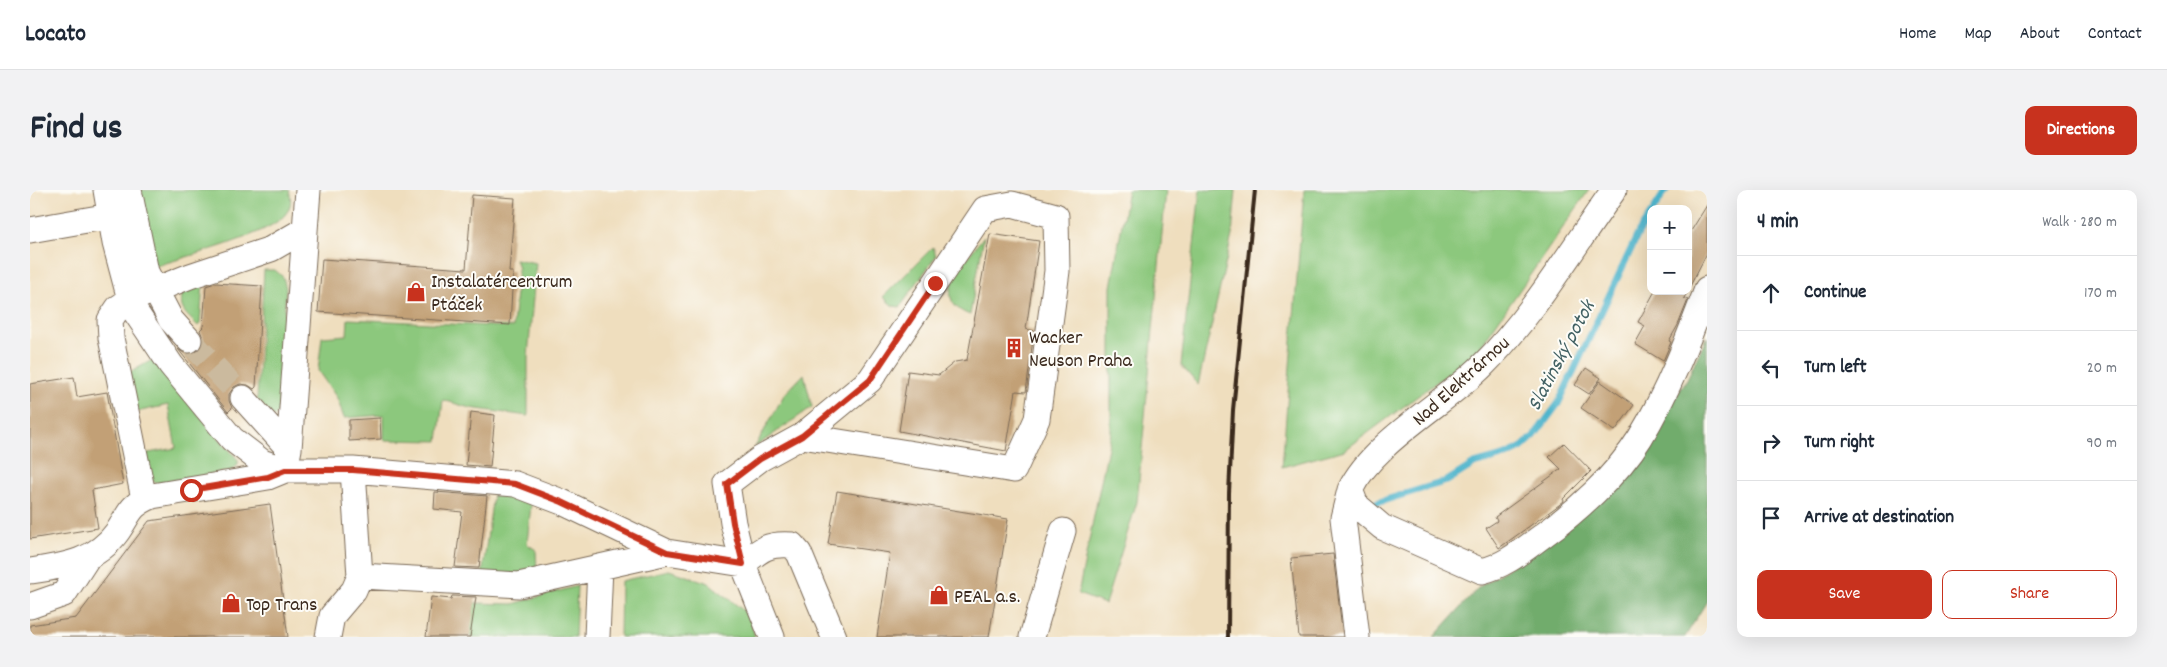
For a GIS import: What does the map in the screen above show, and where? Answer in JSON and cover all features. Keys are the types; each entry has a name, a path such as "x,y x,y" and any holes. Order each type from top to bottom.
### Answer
{"street":[{"path":"106,190 115,243 132,307 171,365 232,439 262,462 287,460 353,470 515,484 562,502 667,552 743,564 762,548 777,544 792,545 800,553 834,637"},
{"path":"129,190 146,272 171,320 189,340"},
{"path":"30,571 71,565 88,557 103,547 118,531 128,513 138,502 152,496 268,477 287,460 308,190"},
{"name":"Nad Elektrárnou","path":"1357,637 1343,518 1350,490 1357,475 1380,451 1482,366 1517,327 1614,190"},
{"path":"772,637 743,564 733,523 727,484 760,459 802,436 870,380 985,209 1012,204 1056,216 1057,271 1037,419 1014,470 802,436"},
{"path":"30,230 110,216"},
{"path":"144,500 111,338 110,320 118,308 130,300 155,289 271,249 304,230"},
{"path":"1350,490 1356,505 1382,527 1482,572 1514,557 1552,529 1608,479 1639,439 1670,381 1707,289"},
{"path":"243,398 287,460"},
{"path":"328,637 332,616 354,590 360,576 353,470"},
{"path":"1032,637 1063,531"},
{"path":"360,576 519,585 667,552"},
{"path":"30,606 64,594 88,557"},
{"path":"597,637 600,567"}],"green space":[{"path":"140,190 289,190 291,201 287,212 279,221 264,229 225,245 153,267"},
{"path":"1128,190 1166,190 1137,502 1105,604 1078,594 1111,433 1111,287"},
{"path":"1200,190 1236,190 1232,235 1198,385 1181,365"},
{"path":"1304,190 1589,190 1476,353 1345,450 1282,467"},
{"path":"984,236 970,315 957,308 951,299 951,289 954,278 961,266"},
{"path":"933,247 936,256 900,307 893,306 883,297"},
{"path":"515,259 536,263 528,356 528,416 470,408 443,400 438,441 384,440 384,415 344,418 337,398 318,371 322,337 347,335 348,319 513,327 518,268"},
{"path":"264,270 275,270 283,277 286,288 278,413 273,417 257,399"},
{"path":"203,284 200,324 198,326 184,311 181,298 183,292"},
{"path":"1707,336 1707,601 1685,637 1434,637 1478,588 1537,549 1668,408 1687,379"},
{"path":"152,360 238,460 238,465 231,471 156,483 149,479 143,454 176,448 168,405 136,412 129,373"},
{"path":"804,374 812,407 755,447 784,395"},
{"path":"493,495 512,497 531,504 527,544 536,550 537,572 482,576"},
{"path":"669,570 709,583 749,615 755,637 620,637 621,581"},
{"path":"577,586 575,637 470,637 473,603 513,604"}],"building":[{"name":"Instalatércentrum Ptáček","path":"472,195 515,198 509,272 513,272 510,325 318,312 322,259 466,269"},
{"path":"1707,205 1707,253 1692,282 1692,250 1692,229"},
{"name":"Wacker Neuson Praha","path":"990,234 1039,241 1026,329 1034,331 1026,392 1016,391 1006,451 899,431 908,371 939,375 955,362 967,360"},
{"path":"215,283 262,286 256,387 254,389 248,385 240,384 234,387 229,394 232,408 228,412 178,349 184,353 192,354 198,351 202,345 203,338 200,330 203,327 206,286"},
{"path":"1653,295 1686,295 1684,298 1688,300 1669,341 1671,342 1663,361 1635,344 1645,326 1638,322"},
{"path":"1586,368 1601,378 1589,394 1575,385"},
{"path":"74,377 77,397 107,392 123,484 92,490 98,528 30,539 30,384"},
{"path":"1600,381 1634,405 1615,431 1581,408"},
{"path":"471,412 495,415 490,467 466,465"},
{"path":"380,418 381,439 349,441 349,420"},
{"path":"1564,443 1591,471 1563,499 1564,501 1499,548 1486,528 1497,521 1495,517 1561,469 1549,457"},
{"name":"PEAL a.s.","path":"837,491 1008,519 989,637 877,637 890,553 828,544"},
{"path":"435,492 487,496 479,568 455,567 462,512 434,509"},
{"path":"270,504 288,637 30,637 30,625 76,618 149,521"},
{"path":"1333,554 1343,637 1299,637 1291,558"},
{"path":"452,596 476,597 470,637 426,637 431,597 451,599"}],"waterway":[{"name":"Slatinský potok","path":"1657,205 1666,190"},
{"name":"Slatinský potok","path":"1376,503 1447,481 1474,464 1506,455 1521,448 1534,436 1558,404 1639,232 1647,220"}],"tunnel":[{"path":"189,340 243,398"}],"railway":[{"path":"1228,637 1229,493 1233,410 1255,190"}],"place":[{"name":"Instalatércentrum Ptáček","path":"416,292"},
{"name":"Wacker Neuson Praha","path":"1014,348"},
{"name":"PEAL a.s.","path":"939,595"},
{"name":"Top Trans","path":"231,603"}],"route":[{"path":"191,490 268,477 285,470 353,470 515,484 562,502 667,552 743,564 733,523 727,484 760,459 802,436 870,380 935,283"}]}
